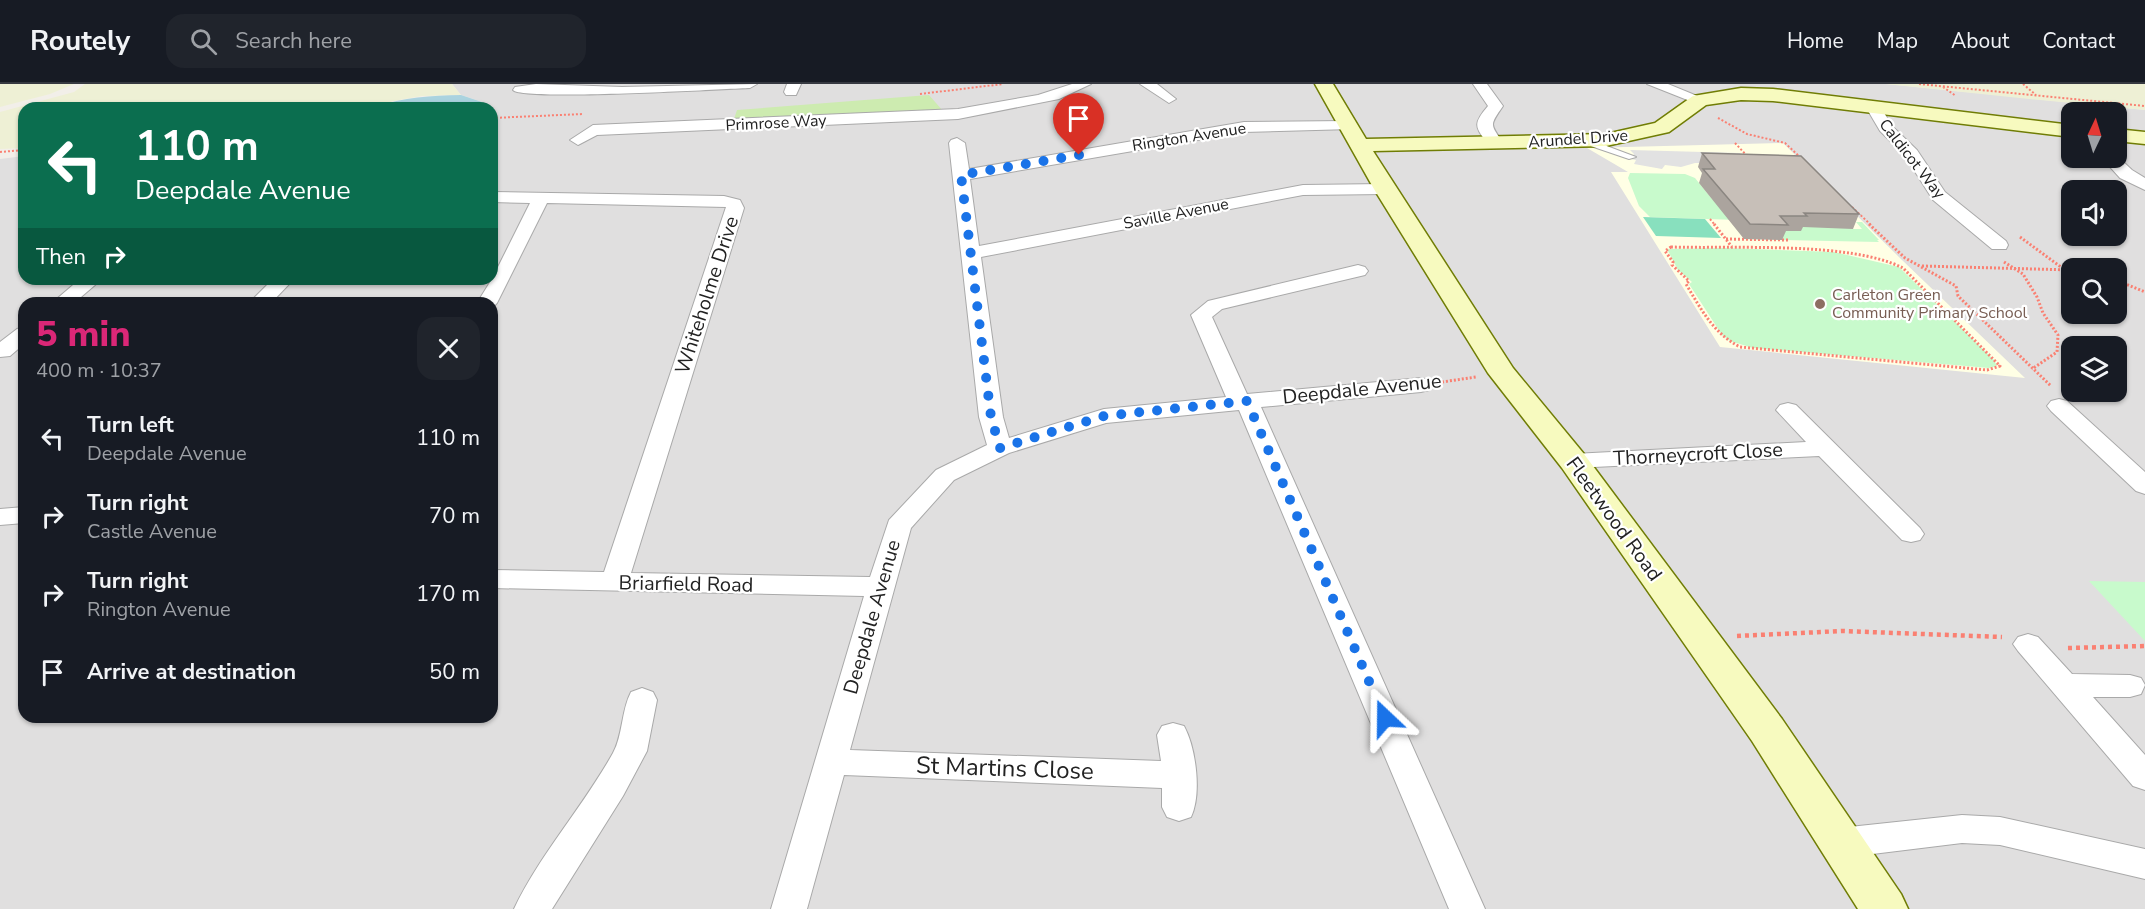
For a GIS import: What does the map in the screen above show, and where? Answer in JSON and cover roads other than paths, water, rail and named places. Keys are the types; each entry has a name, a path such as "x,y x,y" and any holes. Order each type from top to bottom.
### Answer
{"main road":[{"name":"Fleetwood Road","path":"1324,84 1385,189 1502,373 1573,461 1767,730 1884,909"},
{"name":"Arundel Drive","path":"1353,136 1496,144 1585,141 1633,135 1662,128 1694,104 1741,94 1773,95 2061,130"},
{"path":"2127,136 2145,138"}],"street":[{"path":"519,90 543,86 622,91 687,85 750,84"},
{"name":"Primrose Way","path":"575,134 593,130 961,119 976,108 1050,99 1084,84"},
{"path":"1480,84 1497,106 1484,120 1484,127 1496,144"},
{"path":"1653,84 1694,104"},
{"path":"1136,95 1151,87 1169,99"},
{"name":"Caldicot Way","path":"1875,109 1885,128 1911,153 1939,196 1999,245"},
{"name":"Rington Avenue","path":"961,175 1244,127 1353,136"},
{"path":"957,143 991,417 1000,448"},
{"path":"2120,168 2145,185"},
{"name":"Saville Avenue","path":"969,254 1303,190 1385,189"},
{"name":"Whiteholme Drive","path":"498,197 724,201 734,204 735,208 614,582"},
{"path":"498,282 541,198"},
{"path":"1978,230 2011,230"},
{"path":"1358,271 1215,305 1201,315 1243,401 1467,909"},
{"path":"70,297 84,285"},
{"path":"265,297 278,285"},
{"path":"1,350 18,337"},
{"path":"1,350 18,349"},
{"name":"Deepdale Avenue","path":"789,909 898,526 923,496 945,475 1000,448 1104,416 1421,385"},
{"path":"2059,406 2135,467 2145,486"},
{"name":"Thorneycroft Close","path":"1788,410 1911,534"},
{"name":"Thorneycroft Close","path":"1573,461 1824,448"},
{"path":"0,518 18,516"},
{"name":"Briarfield Road","path":"498,579 880,587"},
{"path":"2030,646 2145,777"},
{"path":"2066,685 2130,686"},
{"path":"532,909 611,787 631,751 642,700"},
{"path":"1173,735 1179,775 1179,807"},
{"name":"St Martins Close","path":"830,762 1179,775"},
{"path":"1840,843 1962,829 2000,831 2145,864"}],"lane":[{"path":"1585,141 1632,157"}],"water":[{"path":"461,95 482,102 394,102 428,96"}],"place":[{"name":"Carleton Green Community Primary School","path":"1820,304"}]}
